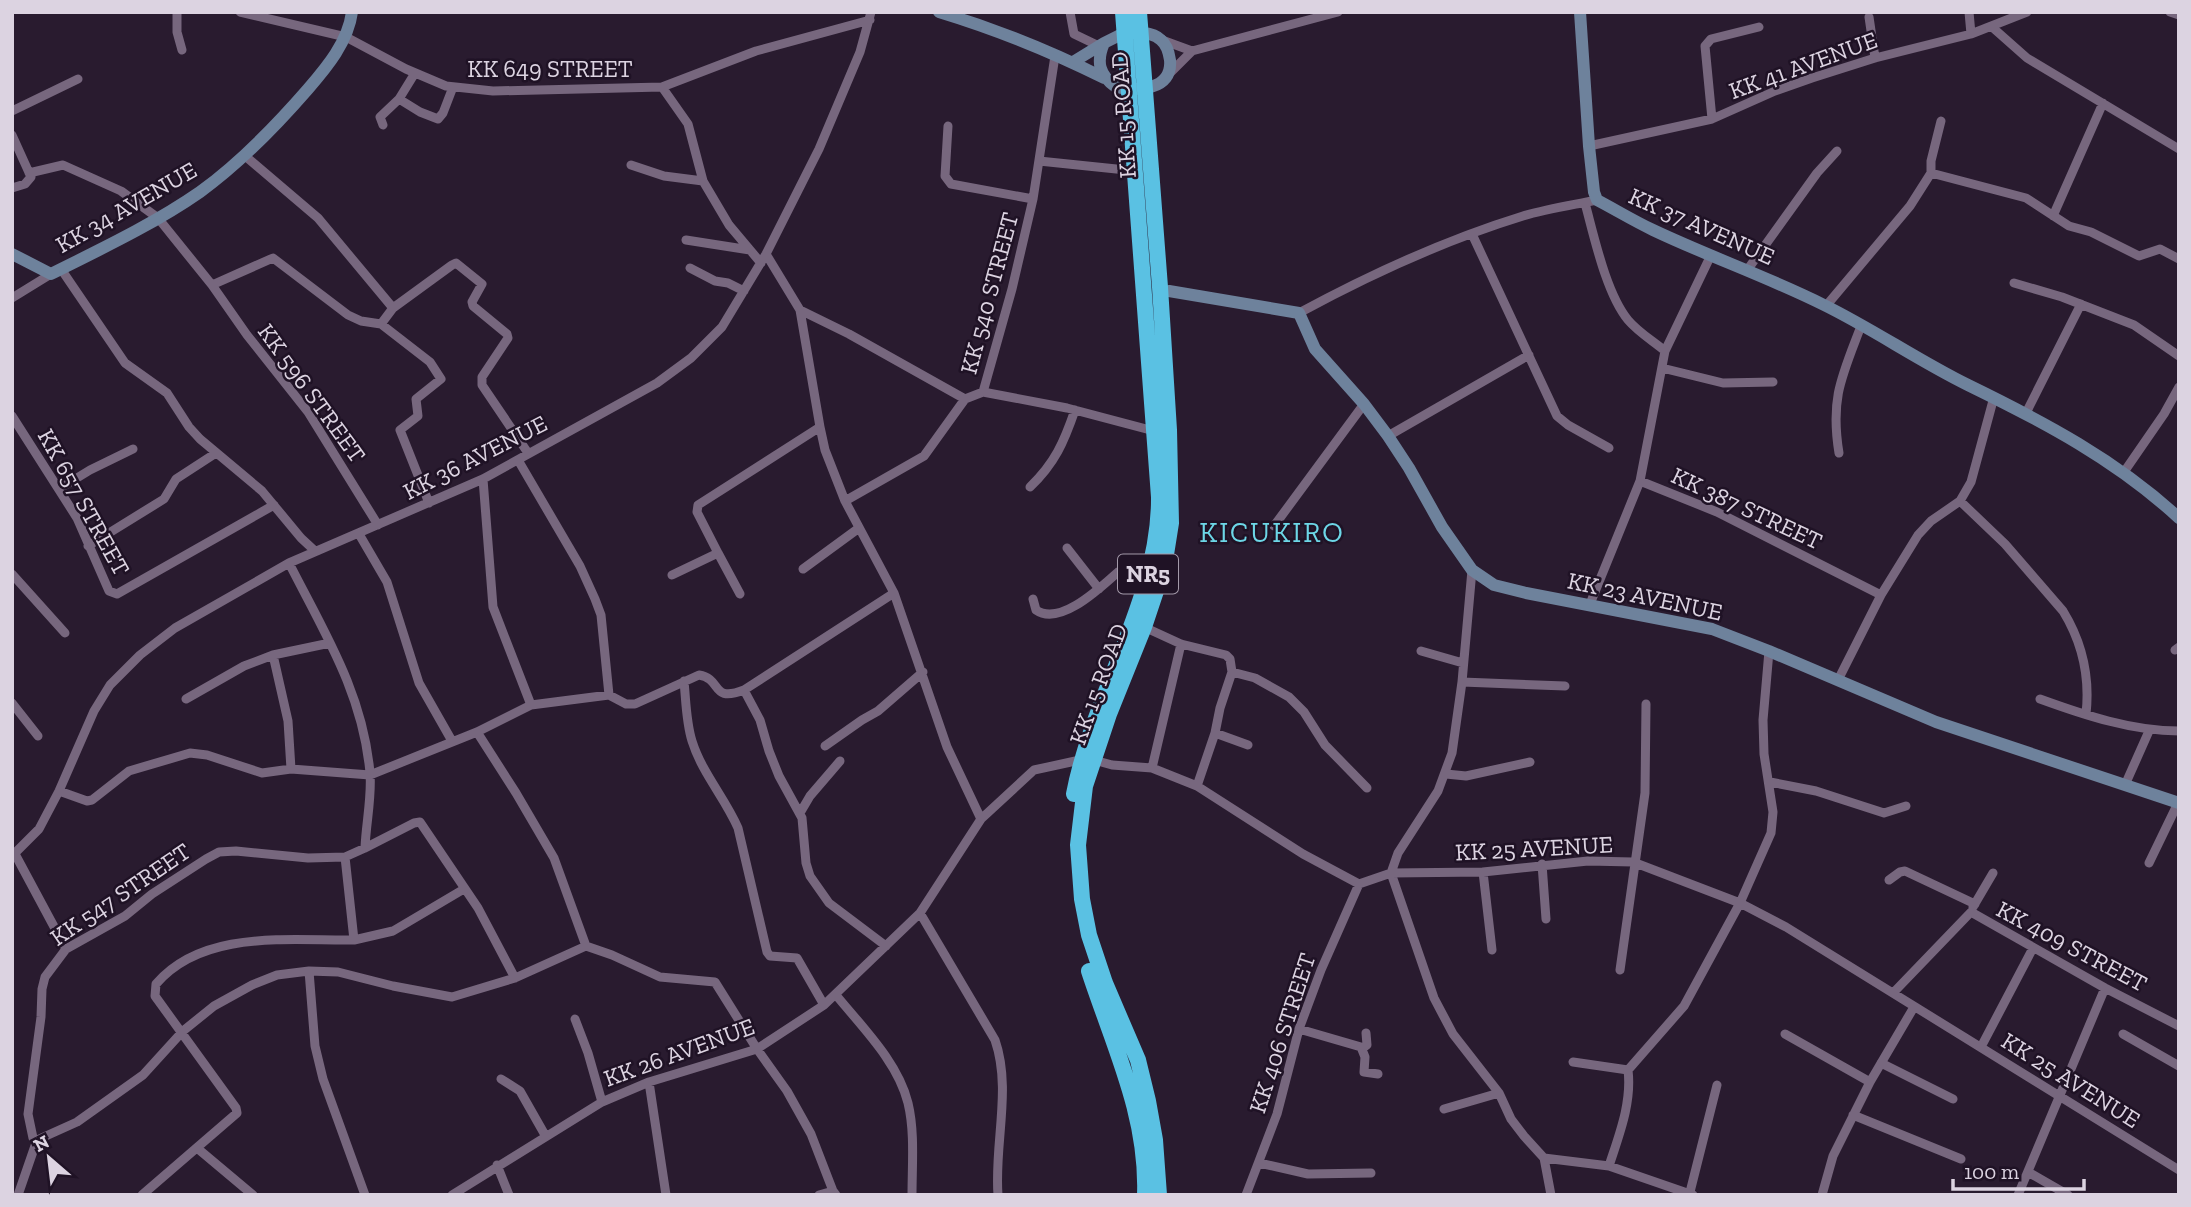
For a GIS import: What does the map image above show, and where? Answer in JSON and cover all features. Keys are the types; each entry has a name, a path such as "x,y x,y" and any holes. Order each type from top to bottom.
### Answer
{"highway":[{"path":"1106,42 1112,12"},
{"name":"KK 15 ROAD","path":"1123,12 1129,166 1160,509 1146,583 1071,810 1069,845 1071,888 1080,939 1132,1091 1141,1137 1144,1195"},
{"name":"KK 15 ROAD","path":"1139,12 1169,430 1171,523 1164,567 1144,627 1087,760 1079,845 1082,899 1098,967 1138,1060 1155,1140 1159,1195"},
{"path":"1148,12 1156,37"},
{"path":"1114,84 1129,166"},
{"path":"1158,84 1171,313 1163,339"}],"main road":[{"name":"KK 34 AVENUE","path":"12,254 56,272 158,218 200,192 244,155 305,93 346,37 352,12"},
{"path":"939,12 1073,62 1114,84 1135,90 1158,84 1169,69 1170,61 1166,46 1156,37 1124,33 1073,62"},
{"path":"1580,12 1594,192 1591,201"},
{"path":"1106,42 1098,61 1100,70 1114,84"},
{"name":"KK 37 AVENUE","path":"1591,201 1826,306 1966,384 2026,413 2124,472 2150,491 2179,518"},
{"path":"1169,291 1299,313"},
{"name":"KK 23 AVENUE","path":"1299,313 1315,349 1364,404 1388,436 1442,527 1472,570 1494,585 1712,629 1936,722 2178,803"}],"street":[{"path":"177,12 177,32 182,50"},
{"name":"KK 649 STREET","path":"240,12 346,37 415,73 453,87 493,91 662,87 688,124 703,181 729,225 761,263"},
{"path":"1070,12 1077,37 1106,42"},
{"path":"1158,84 1192,51 1338,12"},
{"path":"1969,12 1971,34"},
{"name":"KK 41 AVENUE","path":"1589,146 1712,119 1775,91 1875,58 1971,34 2027,12"},
{"path":"2170,12 2179,16"},
{"path":"662,87 756,51 871,16"},
{"name":"KK 36 AVENUE","path":"14,855 39,829 94,711 110,685 175,628 289,563 483,479 657,383 691,358 722,327 766,254 819,149 860,52 871,16"},
{"path":"1869,17 1875,58"},
{"path":"1712,119 1705,46 1711,39 1759,27"},
{"path":"1992,27 2027,58 2179,149"},
{"path":"1156,37 1192,51"},
{"name":"KK 540 STREET","path":"845,501 924,456 965,399 983,393 1034,199 1055,56"},
{"path":"383,125 380,117 399,99 415,73"},
{"path":"14,106 78,79"},
{"path":"399,99 438,119 453,87"},
{"path":"2053,215 2103,103"},
{"path":"1826,306 1910,206 1931,173 1931,161 1941,121"},
{"path":"948,126 947,181 951,184 1034,199"},
{"path":"12,135 30,180 12,188"},
{"path":"1748,269 1817,173 1837,151"},
{"path":"244,155 318,218 393,308"},
{"path":"1039,161 1129,166"},
{"name":"KK 596 STREET","path":"29,173 63,165 121,191 158,218 308,412 378,525"},
{"path":"631,165 664,176 703,181"},
{"path":"1931,173 2026,198 2070,226 2091,232 2139,256 2160,249 2179,259"},
{"path":"1299,313 1360,280 1472,233 1526,215 1591,201 1604,271 1622,311 1629,321 1665,351"},
{"path":"1472,233 1558,416 1568,425 1609,448"},
{"path":"686,240 750,250"},
{"path":"766,254 800,310 825,450 845,501 894,593 947,747 981,819"},
{"path":"1640,481 1665,351 1711,254"},
{"path":"212,285 270,258 348,315 361,321 381,324 430,362 441,379 416,399 418,416 400,430 429,503"},
{"path":"381,324 393,308 456,263 482,284 472,302 473,306 508,334 482,377 482,385 528,453"},
{"path":"690,268 715,281 728,282 744,290"},
{"path":"12,298 56,272 125,363 167,393 189,427 216,453 245,475 315,551"},
{"path":"2014,283 2081,304 2134,325 2179,356"},
{"path":"2026,413 2081,304"},
{"path":"800,310 849,334 965,399"},
{"path":"1839,453 1835,407 1839,385 1861,326"},
{"path":"1388,436 1529,355"},
{"path":"1662,368 1723,383 1773,382"},
{"path":"2124,472 2179,387"},
{"path":"983,393 1075,410 1154,431"},
{"path":"1838,680 1881,595 1918,535 1931,521 1960,501 1971,482 1994,397"},
{"path":"1273,526 1364,404"},
{"path":"1030,487 1047,470 1060,451 1075,410"},
{"name":"KK 657 STREET","path":"12,416 77,519 109,591 117,594 274,505"},
{"path":"740,594 697,512 698,505 820,427"},
{"path":"59,489 133,449"},
{"path":"88,547 164,499 176,479 216,453"},
{"path":"518,460 580,566 595,599 601,615 609,695"},
{"path":"483,479 494,607 531,705"},
{"name":"KK 387 STREET","path":"1590,604 1640,481 1717,512 1881,595"},
{"path":"1960,501 2005,544 2071,623 2087,677 2086,714"},
{"path":"803,569 859,527"},
{"path":"359,534 387,582 419,683 452,741"},
{"path":"1067,548 1099,589"},
{"path":"672,575 718,553"},
{"path":"289,563 350,682 370,775 365,848"},
{"path":"1033,599 1040,614 1053,613 1083,602 1118,572 1125,570 1146,583"},
{"path":"1472,570 1462,682 1454,741 1446,774 1398,853 1391,873 1434,998 1453,1034 1499,1093 1517,1127 1544,1158 1551,1195"},
{"path":"12,574 65,634"},
{"path":"59,791 87,801 92,800 129,771 190,753 207,755 262,773 291,769 370,775 477,732 531,705 609,695 626,704 635,704 699,675 705,676 724,695 729,696 744,690 894,593"},
{"path":"1144,627 1181,644 1226,655 1230,659 1233,672 1197,786"},
{"path":"186,698 244,666 273,654 331,643"},
{"path":"1152,768 1181,644"},
{"path":"1421,650 1463,663"},
{"path":"1609,1166 1626,1112 1630,1087 1628,1070 1684,1006 1741,903 1771,833 1773,812 1764,754 1763,720 1769,651"},
{"path":"273,654 288,721 291,769"},
{"path":"825,746 878,711 923,672"},
{"path":"1233,672 1255,678 1289,697 1304,712 1325,745 1367,788"},
{"path":"684,681 692,742 705,771 731,811 738,828 767,952 770,956 797,958 824,1005"},
{"path":"1462,682 1565,686"},
{"path":"744,690 760,720 779,776 800,813 810,876 829,903 886,946"},
{"path":"2040,699 2149,731 2179,731"},
{"path":"12,703 38,736"},
{"path":"1620,970 1633,862 1645,793 1646,704"},
{"path":"2125,785 2149,731"},
{"path":"477,732 554,858 586,946"},
{"path":"1215,733 1248,746"},
{"path":"1087,760 1152,768 1197,786 1303,854 1359,884"},
{"name":"KK 26 AVENUE","path":"452,1195 601,1102 649,1082 757,1049 824,1005 920,913 981,819 1034,770 1087,760"},
{"path":"800,813 810,796 840,761"},
{"path":"1446,774 1466,775 1530,762"},
{"path":"1770,782 1816,791 1884,813 1906,806"},
{"path":"2149,863 2178,803"},
{"path":"354,940 345,857 420,822 478,908 515,978"},
{"name":"KK 547 STREET","path":"35,1139 28,1114 41,1017 42,989 45,976 66,949 125,916 152,894 219,852 236,851 308,858 345,857"},
{"path":"14,855 66,949"},
{"name":"KK 25 AVENUE","path":"1359,884 1391,873 1483,872 1542,864 1633,862 1762,913 2179,1170"},
{"path":"1542,864 1546,919"},
{"path":"1483,872 1492,950"},
{"path":"1889,880 1900,872 1905,872 1973,908 1993,873"},
{"name":"KK 406 STREET","path":"1246,1195 1277,1114 1299,1029 1333,941 1359,884"},
{"path":"142,1195 235,1117 236,1108 183,1031 168,1016 154,991 161,978 194,957 227,944 354,940 393,931 464,890"},
{"name":"KK 409 STREET","path":"1894,992 1973,908 2033,948 2179,1026"},
{"path":"920,913 989,1030 1000,1055 1003,1104 996,1166 998,1195"},
{"path":"18,1195 35,1139 76,1122 143,1075 183,1031 214,1006 251,985 277,975 309,971 338,972 452,997 515,978 586,946 660,976 715,982 811,1134 834,1193 820,1195"},
{"path":"1982,1047 2033,948"},
{"path":"309,971 314,1046 323,1079 365,1195"},
{"path":"2018,1195 2105,988"},
{"path":"836,995 880,1048 907,1101 912,1125 912,1195"},
{"path":"1822,1195 1833,1156 1853,1115 1914,1007"},
{"path":"575,1019 588,1053 601,1102"},
{"path":"1299,1029 1363,1048"},
{"path":"1366,1033 1367,1045 1363,1048 1364,1072 1378,1074"},
{"path":"1785,1034 1870,1082"},
{"path":"2123,1034 2179,1066"},
{"path":"1573,1062 1628,1070"},
{"path":"1881,1063 1953,1099"},
{"path":"501,1079 520,1091 545,1135"},
{"path":"649,1082 666,1195"},
{"path":"1544,1158 1609,1166 1691,1194 1717,1085"},
{"path":"1444,1109 1499,1093"},
{"path":"1853,1115 1961,1159"},
{"path":"197,1148 253,1195"},
{"path":"1259,1163 1308,1174 1371,1173"},
{"path":"497,1165 509,1195"},
{"path":"2028,1172 2068,1195"}],"district":[{"name":"KICUKIRO","path":"1272,532"}]}
